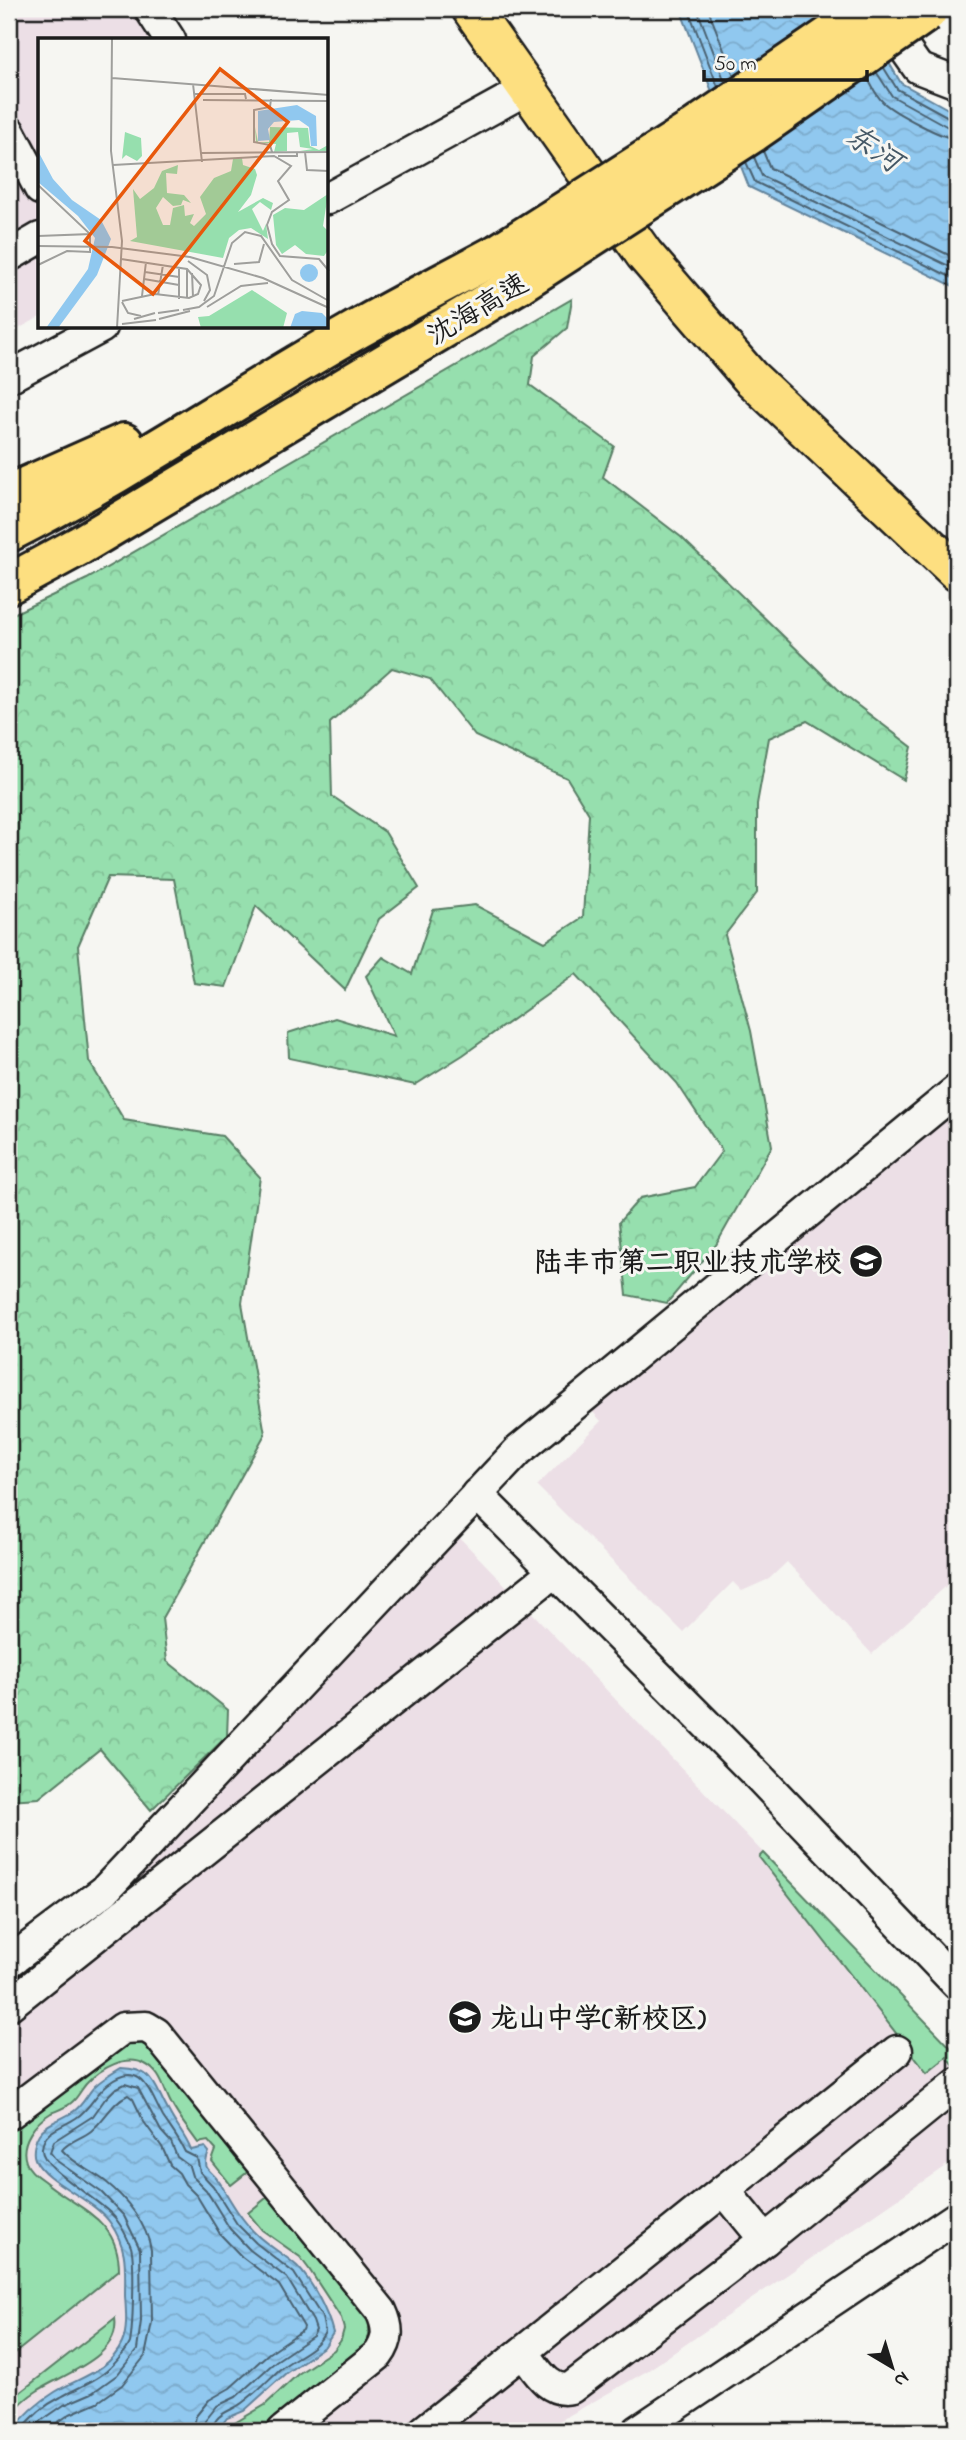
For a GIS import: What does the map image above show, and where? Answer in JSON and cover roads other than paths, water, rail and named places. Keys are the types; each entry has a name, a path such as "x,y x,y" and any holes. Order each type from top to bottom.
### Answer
{"highway":[{"name":"沈海高速","path":"9,532 71,499 350,334 510,268 689,132 869,9"},
{"name":"沈海高速","path":"9,584 91,539 510,268 754,132 929,10"},
{"path":"9,494 110,450 350,334"}],"main road":[{"path":"471,9 644,254 750,377 957,572"}],"street":[{"path":"150,9 169,38"},
{"path":"876,9 918,68 957,83"},
{"path":"329,199 529,88"},
{"path":"9,131 38,185"},
{"path":"9,256 38,239"},
{"path":"9,377 98,329"},
{"path":"9,1962 104,1891 518,1451 957,1090"},
{"path":"477,1494 760,1779 957,1984"},
{"path":"9,2005 554,1572"},
{"path":"9,2115 123,2028 146,2027 156,2033 381,2311 387,2323 385,2345 378,2355 283,2431"},
{"path":"424,2431 897,2051"},
{"path":"523,2352 555,2389 571,2388 765,2240 957,2084"},
{"path":"724,2190 765,2240"},
{"path":"638,2431 957,2217"}],"water":[{"name":"东河","path":"680,9 857,9 901,83 957,114 957,288 749,187"},
{"path":"121,2068 132,2069 148,2076 191,2150 205,2147 209,2152 206,2163 208,2169 217,2178 247,2224 297,2266 308,2280 333,2333 325,2346 286,2373 244,2411 227,2418 217,2431 12,2431 43,2400 102,2367 117,2353 124,2338 125,2267 123,2250 116,2233 104,2215 40,2168 34,2153 36,2139 42,2130 74,2111 98,2083"}],"place":[{"name":"陆丰市第二职业技术学校","path":"866,1261"},
{"name":"龙山中学(新校区)","path":"465,2017"}]}
